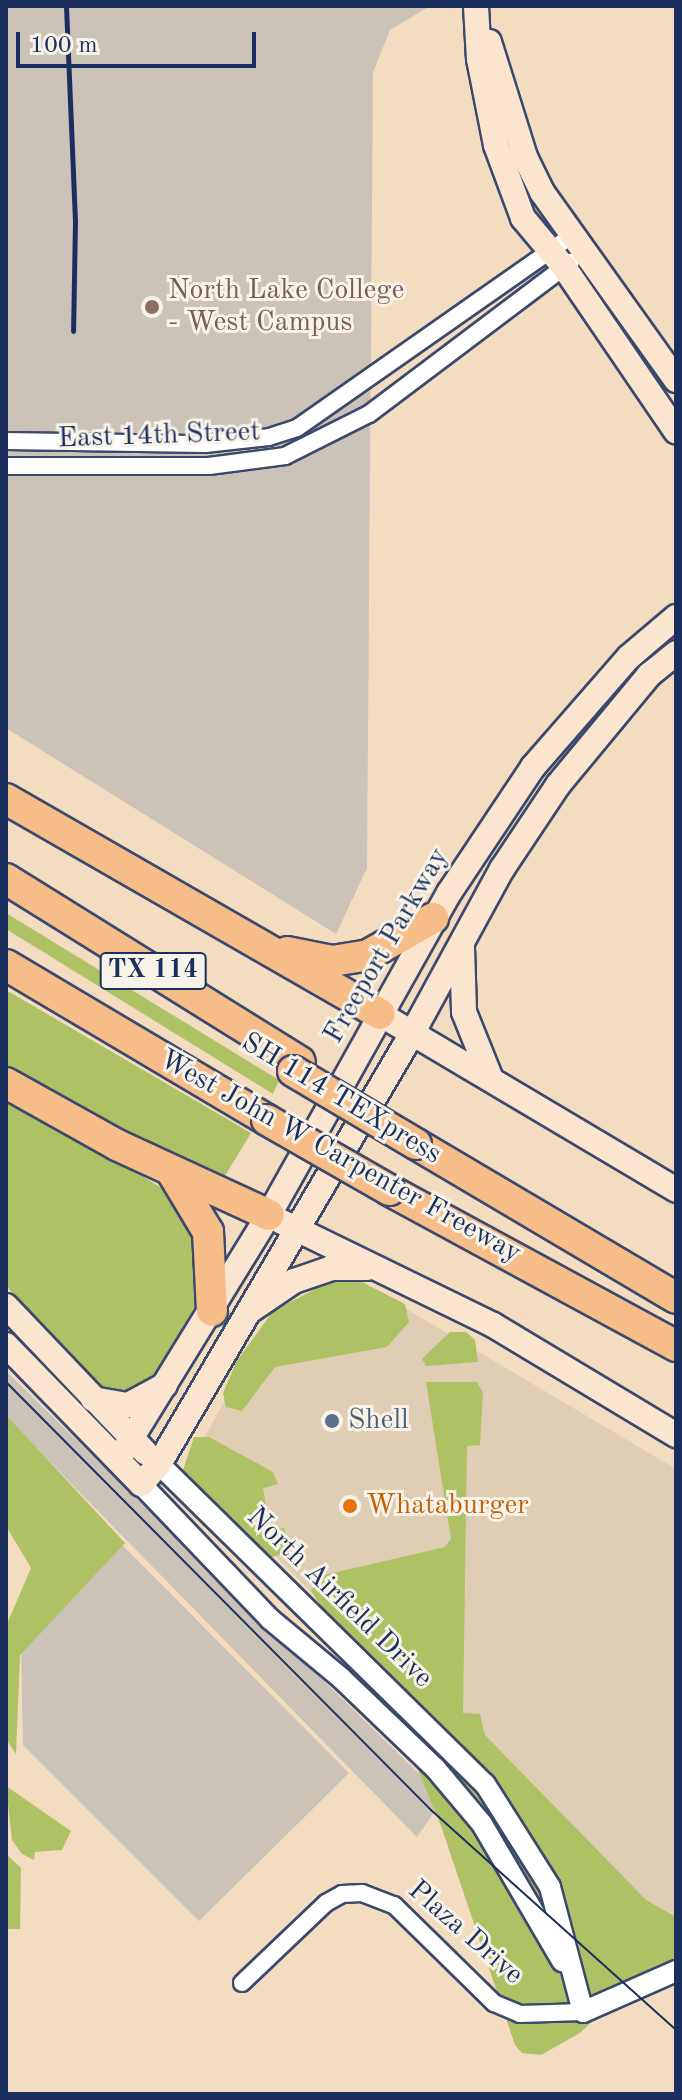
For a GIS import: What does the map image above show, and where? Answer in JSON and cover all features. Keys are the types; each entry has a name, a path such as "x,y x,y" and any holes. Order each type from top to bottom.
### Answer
{"highway":[{"path":"6,799 380,1014"},
{"name":"TX 114","path":"6,879 297,1066 419,1138 676,1275"},
{"name":"SH 114 TEXpress","path":"6,899 297,1066"},
{"path":"262,948 332,961 368,955 433,918"},
{"name":"West John W Carpenter Freeway","path":"6,965 389,1190 676,1346"},
{"path":"6,1083 172,1172 282,1222"},
{"name":"SH 114 TEXpress","path":"419,1138 676,1298"},
{"path":"172,1172 208,1232 212,1311"}],"main road":[{"path":"477,10 525,157 579,244 676,380"},
{"path":"477,10 479,59 506,181 523,218 558,259 676,431"},
{"name":"Freeport Parkway","path":"141,1484 159,1464 245,1314 282,1222 380,1014 433,918 523,783 581,709 676,617"},
{"name":"Freeport Parkway","path":"118,1460 134,1441 212,1311 282,1222 413,1032 502,869 548,800 649,675 676,653"},
{"path":"523,783 548,800"},
{"path":"462,946 464,1012 491,1079"},
{"path":"380,1014 676,1190"},
{"path":"282,1222 493,1325 676,1435"},
{"path":"245,1314 294,1281 331,1268 371,1268"},
{"name":"North Airfield Drive","path":"6,1306 159,1464"},
{"name":"North Airfield Drive","path":"6,1345 141,1484"},
{"path":"93,1399 128,1405 144,1401 170,1380"}],"street":[{"name":"East 14th Street","path":"6,441 205,444 275,436 338,403 579,244"},
{"name":"East 14th Street","path":"6,466 209,466 285,456 369,414 558,259"},
{"name":"North Airfield Drive","path":"159,1464 485,1784 550,1887 569,1971 583,2012"},
{"name":"North Airfield Drive","path":"141,1484 270,1619 341,1678 435,1768 482,1824 569,1971"},
{"name":"Plaza Drive","path":"242,1983 326,1903 342,1894 362,1893 394,1905 494,2003 520,2014 583,2012 676,1971"}],"shaded area":[{"path":"6,6 430,6 390,30 373,72 367,868 336,934 6,728"},
{"path":"388,1298 676,1469 676,1956 187,1468 269,1322"},
{"path":"6,1371 444,1798 417,1837 6,1417"},
{"path":"121,1544 349,1773 199,1921 23,1745 21,1643"}],"green space":[{"path":"6,913 279,1080 273,1094 6,929"},
{"path":"6,990 251,1133 220,1184 6,1072"},
{"path":"6,1094 170,1193 195,1232 201,1275 196,1304 148,1387 112,1397 24,1311 6,1284"},
{"path":"358,1280 405,1304 409,1322 387,1347 275,1367 242,1411 226,1407 223,1393 236,1362 273,1311 327,1283"},
{"path":"450,1332 466,1332 475,1340 478,1362 426,1366 422,1359"},
{"path":"426,1382 477,1382 483,1393 480,1445 467,1446 463,1713 480,1714 485,1735 646,1900 676,1917 676,1958 639,1976 580,2033 541,2055 522,2053 515,2045 441,1826 400,1726 311,1591 320,1576 445,1547 451,1539"},
{"path":"6,1415 125,1543 20,1655 16,1754 6,1739 7,1624 31,1568 6,1526"},
{"path":"194,1437 209,1437 273,1472 278,1484 263,1488 271,1531 284,1528 289,1551 270,1558 263,1554 189,1478 183,1470"},
{"path":"6,1786 71,1831 62,1850 35,1852 34,1860 22,1854 12,1840"},
{"path":"6,1854 21,1868 20,1929 6,1929"}],"tram line":[{"path":"6,1382 431,1810 676,2030"}],"railway":[{"path":"66,6 75,221 73,331"}],"place":[{"name":"North Lake College - West Campus","path":"152,307"},
{"name":"Shell","path":"332,1421"},
{"name":"Whataburger","path":"350,1506"}]}
